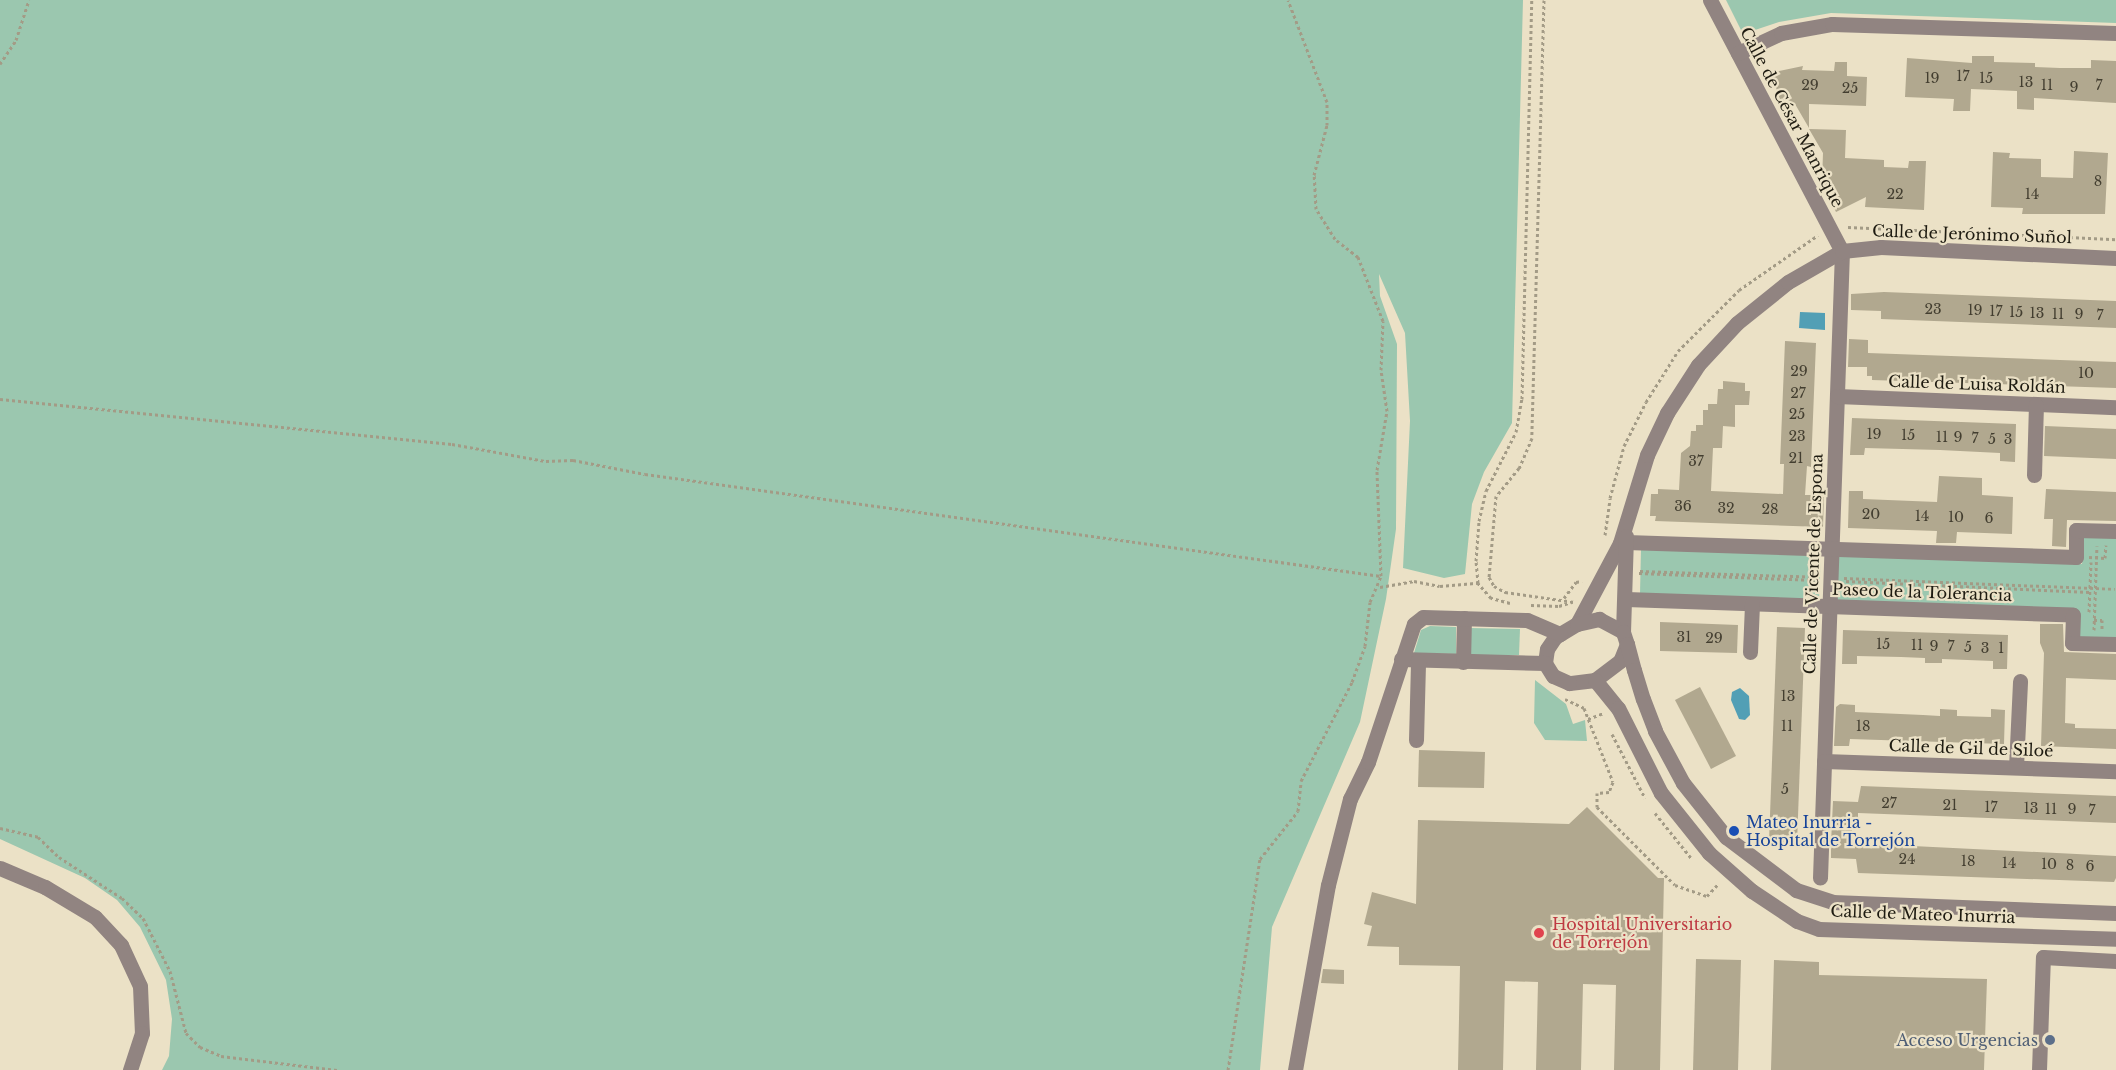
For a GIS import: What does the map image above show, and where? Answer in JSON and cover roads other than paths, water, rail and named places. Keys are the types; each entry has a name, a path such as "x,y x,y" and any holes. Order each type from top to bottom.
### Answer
{"street":[{"name":"Calle de César Manrique","path":"1710,0 1842,251"},
{"path":"1738,53 1781,33 1832,24 2116,33"},
{"name":"Calle de Jerónimo Suñol","path":"1577,624 1580,602 1620,543 1631,503 1666,413 1698,365 1737,323 1788,282 1842,251 1881,247 2116,258"},
{"name":"Calle de Vicente de Espona","path":"1820,878 1842,251"},
{"name":"Calle de Luisa Roldán","path":"1837,396 2116,407"},
{"path":"2034,475 2036,405"},
{"name":"Calle de Jerónimo Suñol","path":"1625,638 1626,542 1631,503"},
{"path":"1626,542 2076,557 2076,530 2111,537"},
{"name":"Paseo de la Tolerancia","path":"1626,599 2073,615 2072,643 2116,644"},
{"path":"1750,652 1752,604"},
{"path":"1295,1070 1328,885 1350,799 1368,762 1414,624 1423,617 1527,620 1560,634"},
{"path":"1463,662 1464,618"},
{"path":"1599,619 1625,638 1620,661 1595,680 1569,683 1553,676 1545,663 1547,649 1560,634 1577,624 1599,619"},
{"name":"Calle de Mateo Inurria","path":"1625,638 1655,731 1683,783 1726,837 1796,890 1832,902 2116,913"},
{"path":"1401,658 1418,661 1545,663"},
{"path":"1416,740 1418,661"},
{"name":"Calle de Mateo Inurria","path":"1595,680 1618,708 1661,794 1709,853 1752,891 1797,921 1819,929 2116,939"},
{"path":"2016,767 2020,681"},
{"name":"Calle de Gil de Siloé","path":"1824,761 2116,771"},
{"path":"0,868 45,887 95,917 121,945 140,986 142,1033 130,1070"},
{"path":"2039,1070 2043,957 2116,961"}],"water":[{"path":"1800,312 1825,313 1825,330 1799,328"},
{"path":"1740,688 1749,696 1750,715 1745,720 1739,719 1731,700 1732,692"}],"place":[{"name":"Mateo Inurria - Hospital de Torrejón","path":"1734,831"},
{"name":"Hospital Universitario de Torrejón","path":"1539,933"},
{"name":"Acceso Urgencias","path":"2050,1040"}]}
